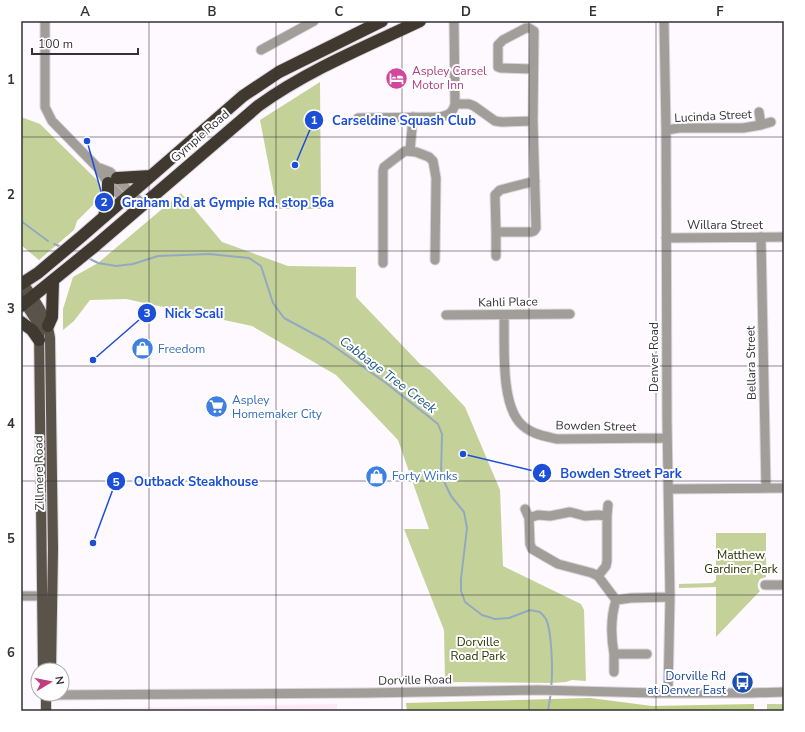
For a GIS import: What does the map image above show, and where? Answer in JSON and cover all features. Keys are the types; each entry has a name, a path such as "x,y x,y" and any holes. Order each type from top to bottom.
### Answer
{"highway":[{"name":"Gympie Road","path":"22,283 50,263 104,218 227,109 258,85 300,60 382,21"},
{"name":"Gympie Road","path":"25,301 53,281 96,246 240,120 271,96 311,73 420,21"},
{"path":"104,218 112,181 151,176"},
{"path":"48,326 52,317 53,281"},
{"path":"21,322 32,330 39,340"}],"main road":[{"name":"Zillmere Road","path":"22,283 25,301 39,328 43,662"},
{"name":"Zillmere Road","path":"25,301 41,310 48,326 51,401 53,596 50,662"}],"street":[{"path":"45,21 46,107 52,121 97,168 110,172 112,181 139,208"},
{"path":"358,118 440,117 453,112 455,104 454,21"},
{"name":"Denver Road","path":"664,21 666,130 667,438 670,597 668,692"},
{"path":"261,50 312,22"},
{"path":"496,232 531,232 536,228 534,31 526,28 503,40 498,45 498,67 534,69"},
{"path":"455,104 469,104 474,106 495,121 534,122"},
{"name":"Lucinda Street","path":"759,112 761,125"},
{"path":"410,150 413,117"},
{"name":"Lucinda Street","path":"666,130 679,128 743,128 771,122"},
{"path":"383,263 383,171 384,167 399,155 410,150 429,157 433,161 436,178 435,260"},
{"path":"496,256 495,195 500,190 535,181"},
{"name":"Bellara Street","path":"761,237 766,488"},
{"name":"Willara Street","path":"666,238 784,237"},
{"name":"Kahli Place","path":"446,315 570,314"},
{"name":"Bowden Street","path":"504,315 505,366 508,396 512,410 520,424 539,435 557,439 667,438"},
{"path":"668,489 784,488"},
{"path":"598,576 606,566 607,561 608,505"},
{"path":"525,509 529,518 530,544 532,549 558,564 598,576 616,600"},
{"path":"529,518 538,515 550,516 570,512 585,516 607,516"},
{"path":"765,585 784,585"},
{"path":"21,596 53,596"},
{"path":"616,600 670,597"},
{"path":"614,672 614,654 612,644 613,609 616,600"},
{"path":"614,654 647,654"},
{"name":"Dorville Road","path":"70,694 366,693 538,690 751,693 784,692"}],"shaded area":[{"path":"337,704 337,711 63,711 63,709"}],"green space":[{"path":"320,82 321,209 277,209 260,120"},
{"path":"21,117 40,124 98,181 101,191 98,200 77,221 74,230 39,260 21,245"},
{"name":"Dorville Road Park","path":"181,193 222,242 288,266 356,267 356,297 420,364 430,370 465,407 500,490 503,566 581,604 584,610 586,681 572,680 552,683 445,682 444,630 404,529 429,529 398,440 336,375 252,326 126,299 90,300 74,321 63,330 63,309 73,277 98,263"},
{"name":"Matthew Gardiner Park","path":"716,533 766,533 766,577 760,579 758,582 760,591 716,637 716,587 679,588 679,584 713,583 716,580"},
{"path":"590,698 652,706 754,704 754,711 407,711 406,703"},
{"path":"767,704 784,704 784,711 767,711"}],"waterway":[{"name":"Cabbage Tree Creek","path":"21,221 48,241"},
{"name":"Cabbage Tree Creek","path":"54,244 62,247"},
{"name":"Cabbage Tree Creek","path":"88,258 98,263 116,266 133,264 158,256 209,254 249,258 261,266 273,303 284,318 325,340 386,383 438,424 442,434 441,475 451,496 464,512 467,528 461,579 461,591 465,602 482,615 495,619 509,618 530,610 540,612 546,619 550,633 552,663 551,688"},
{"name":"Cabbage Tree Creek","path":"548,711 551,692"}],"place":[{"name":"Aspley Carsel Motor Inn","path":"396,78"},
{"name":"Graham Rd at Gympie Rd, stop 56a","path":"87,141"},
{"name":"Carseldine Squash Club","path":"295,165"},
{"name":"Freedom","path":"143,349"},
{"name":"Nick Scali","path":"93,360"},
{"name":"Aspley Homemaker City","path":"216,407"},
{"name":"Bowden Street Park","path":"463,454"},
{"name":"Forty Winks","path":"376,476"},
{"name":"Outback Steakhouse","path":"93,543"},
{"name":"Dorville Rd at Denver East","path":"742,683"}]}
